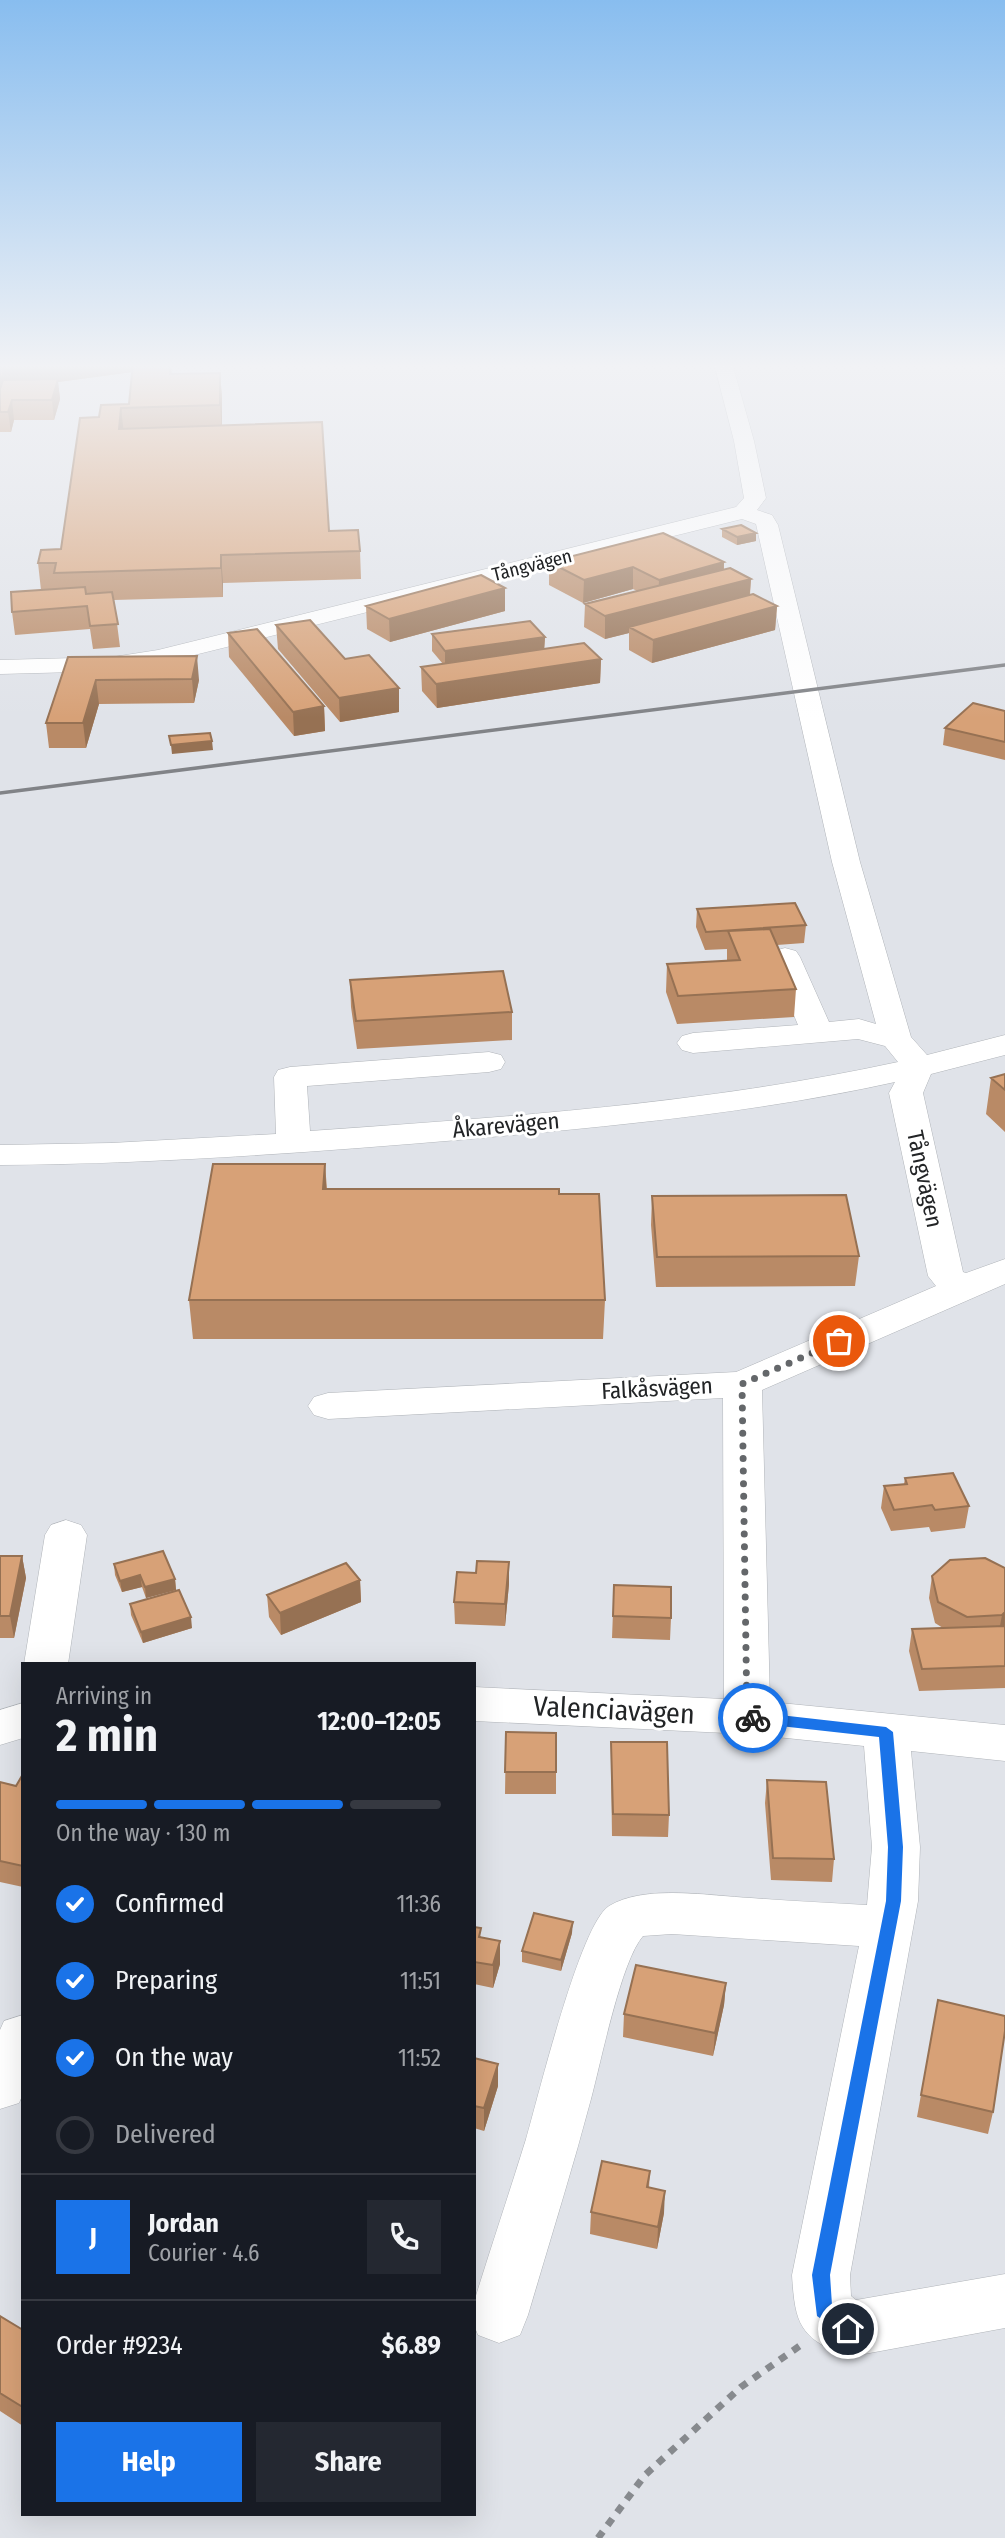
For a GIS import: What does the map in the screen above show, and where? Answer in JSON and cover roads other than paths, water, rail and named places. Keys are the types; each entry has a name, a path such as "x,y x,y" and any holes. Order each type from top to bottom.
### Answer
{"street":[{"path":"752,481 755,498 744,512 764,520 767,524 846,862 896,1039 919,1066"},
{"name":"Tångvägen","path":"0,667 97,665 158,657 744,512"},
{"path":"785,957 817,1031"},
{"path":"693,1043 859,1029 896,1039"},
{"name":"Åkarevägen","path":"0,1155 94,1155 294,1143 580,1119 792,1092 1005,1045"},
{"path":"294,1143 290,1077 489,1062"},
{"name":"Tångvägen","path":"919,1066 906,1093 946,1276 961,1288"},
{"name":"Falkåsvägen","path":"328,1406 742,1384 1005,1270"},
{"path":"742,1384 747,1717"},
{"path":"46,1662 66,1535"},
{"name":"Valenciavägen","path":"476,1704 747,1717 1005,1743"},
{"path":"0,1728 21,1721"},
{"path":"886,1732 896,1847 893,1901 821,2275 823,2310 848,2329 1005,2301"},
{"path":"499,2315 553,2139 597,1981 621,1925 639,1916 672,1914 888,1927"},
{"path":"0,2086 21,2041"}],"railway":[{"path":"0,793 1005,665"}]}
